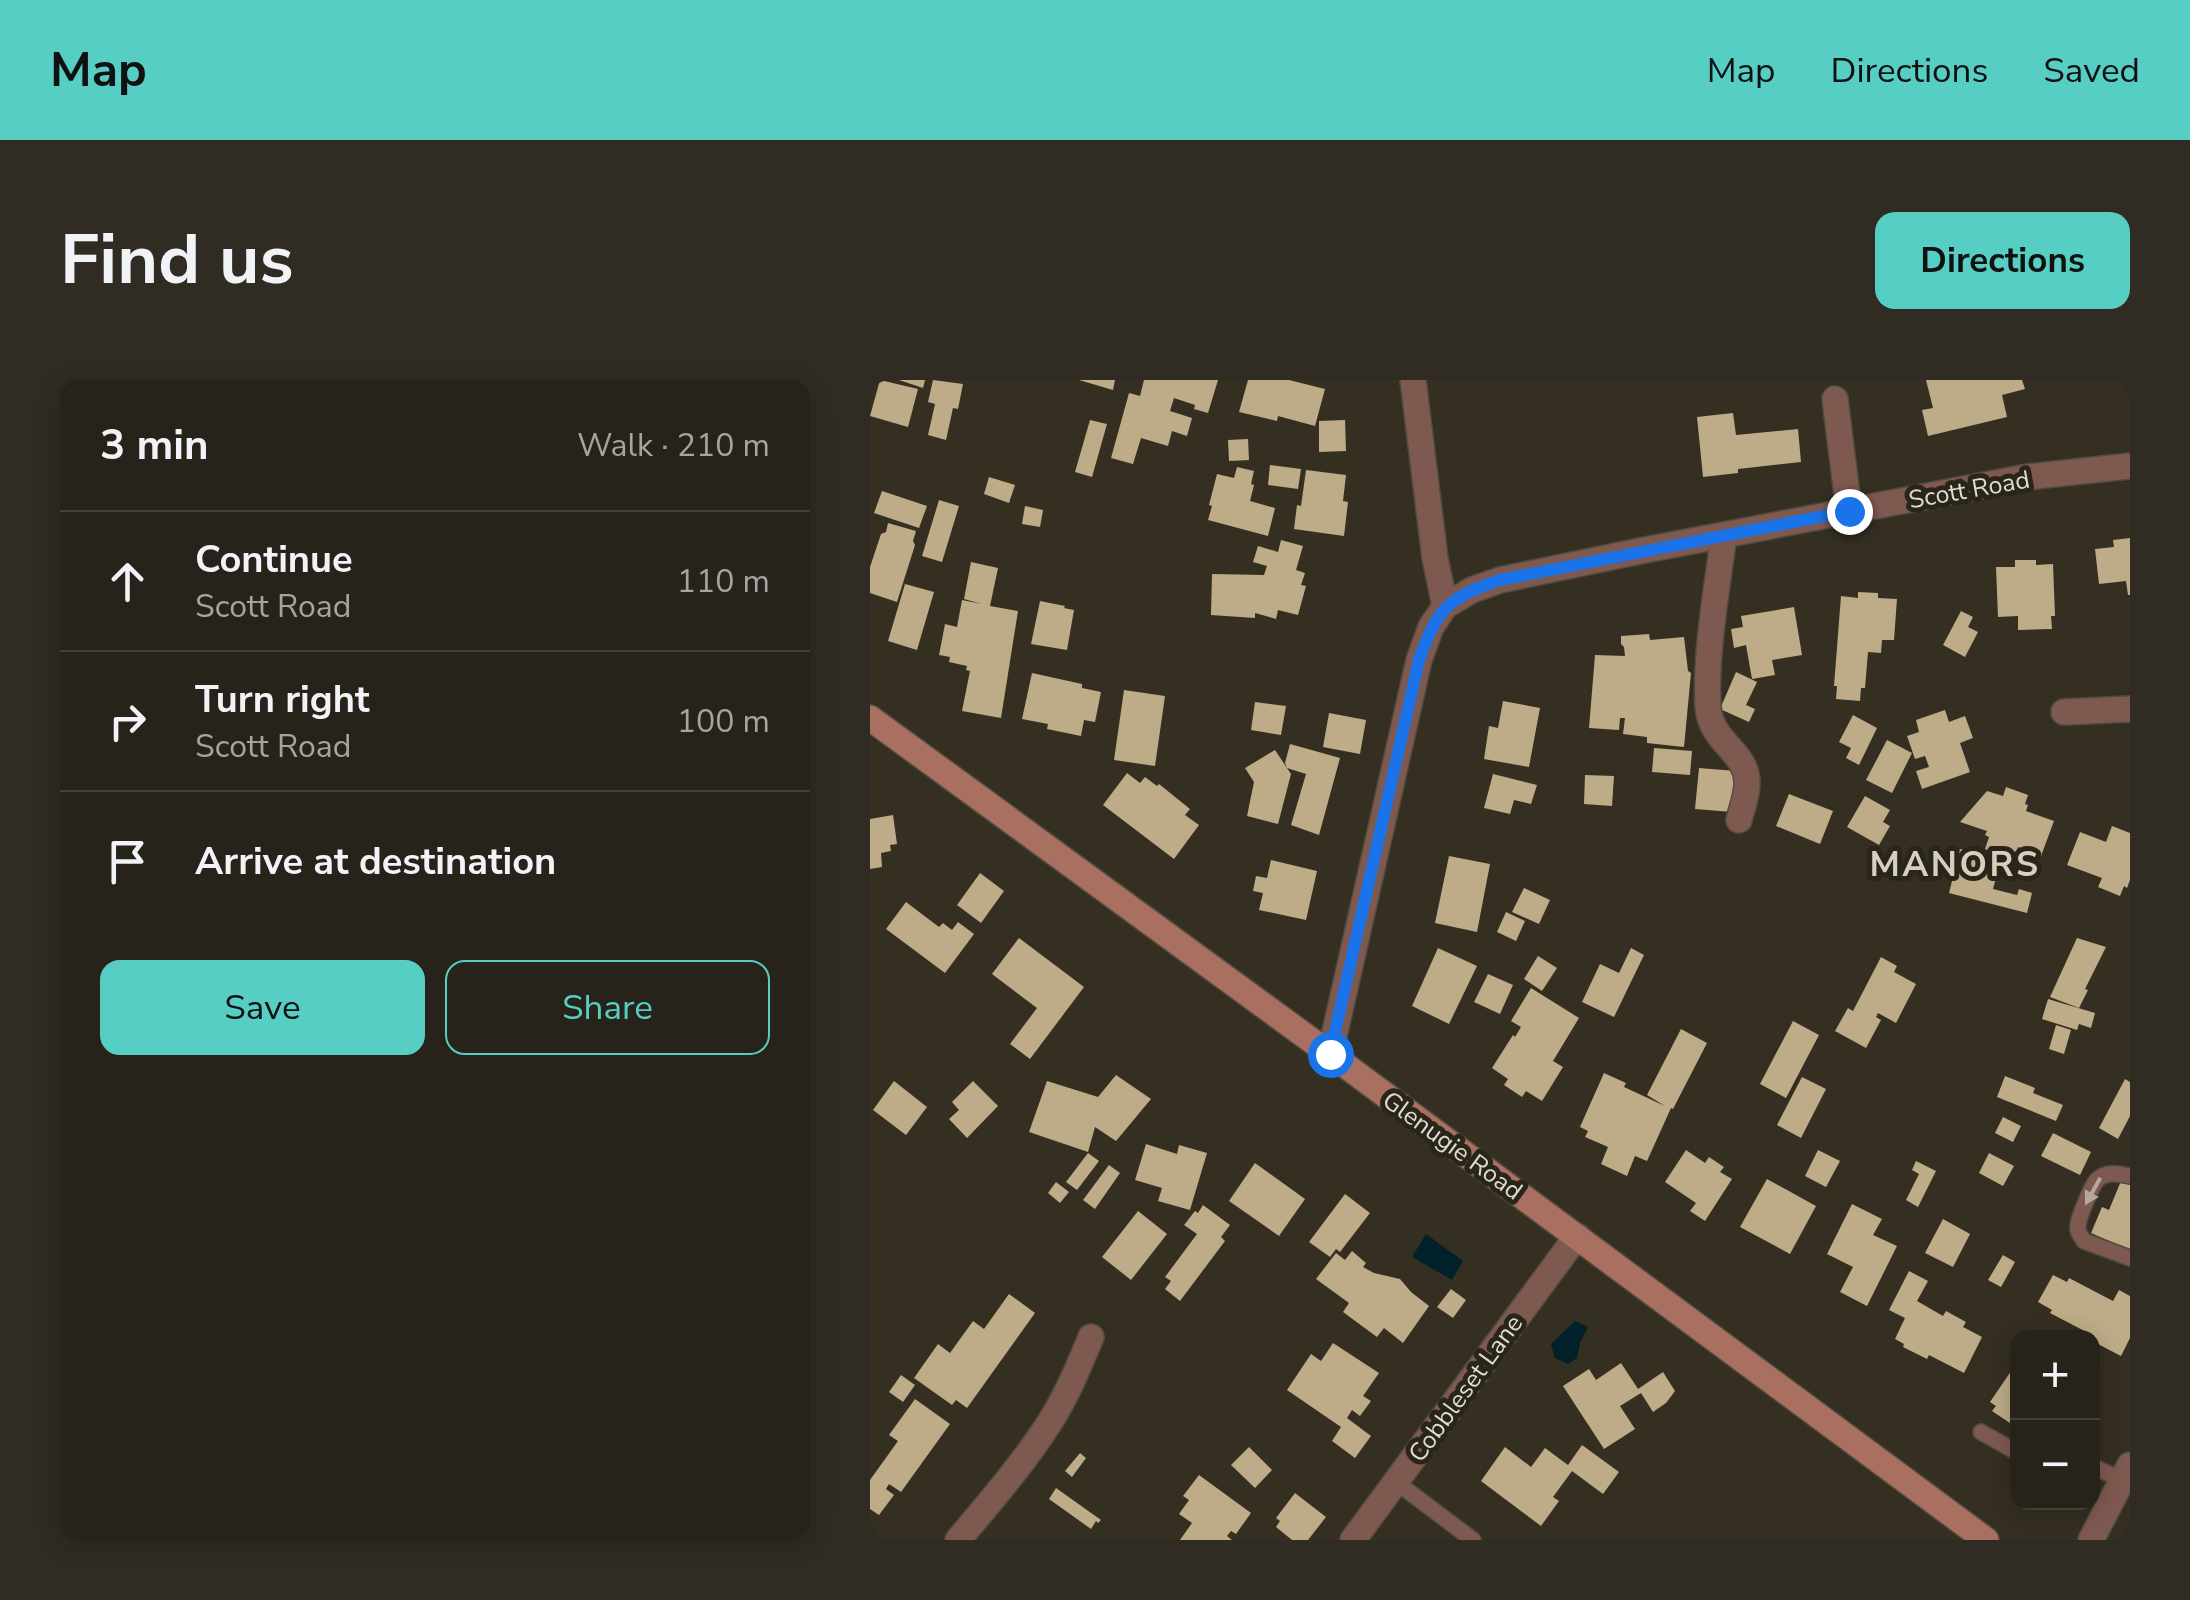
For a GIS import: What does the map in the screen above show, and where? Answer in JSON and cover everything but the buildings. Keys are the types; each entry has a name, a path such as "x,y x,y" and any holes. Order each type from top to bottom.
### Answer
{"street":[{"path":"1330,1054 1419,660 1431,626 1445,606 1434,558 1413,380"},
{"path":"1835,398 1849,511"},
{"name":"Scott Road","path":"1445,606 1500,580 2027,477 2130,466"},
{"path":"1724,535 1709,666 1708,710 1716,734 1743,764 1747,776 1739,820"},
{"path":"2064,712 2130,709"},
{"name":"Glenugie Road","path":"870,718 1986,1540"},
{"name":"Cobbleset Lane","path":"1353,1540 1577,1236"},
{"path":"958,1540 1014,1473 1050,1421 1091,1336"},
{"path":"2091,1540 2126,1472"}],"lane":[{"path":"2130,1176 2101,1176 2092,1188 2078,1225 2084,1240 2130,1258"},
{"path":"1981,1432 2010,1448"},
{"path":"2100,1467 2126,1472"},
{"path":"1396,1482 1473,1540"}],"water":[{"path":"1426,1234 1463,1261 1452,1280 1412,1257"},
{"path":"1575,1321 1588,1327 1577,1358 1568,1364 1555,1358 1551,1344"}],"district":[{"name":"MANORS","path":"1955,864"}],"route":[{"path":"1330,1054 1419,660 1431,626 1445,606 1500,580 1849,511"}]}
